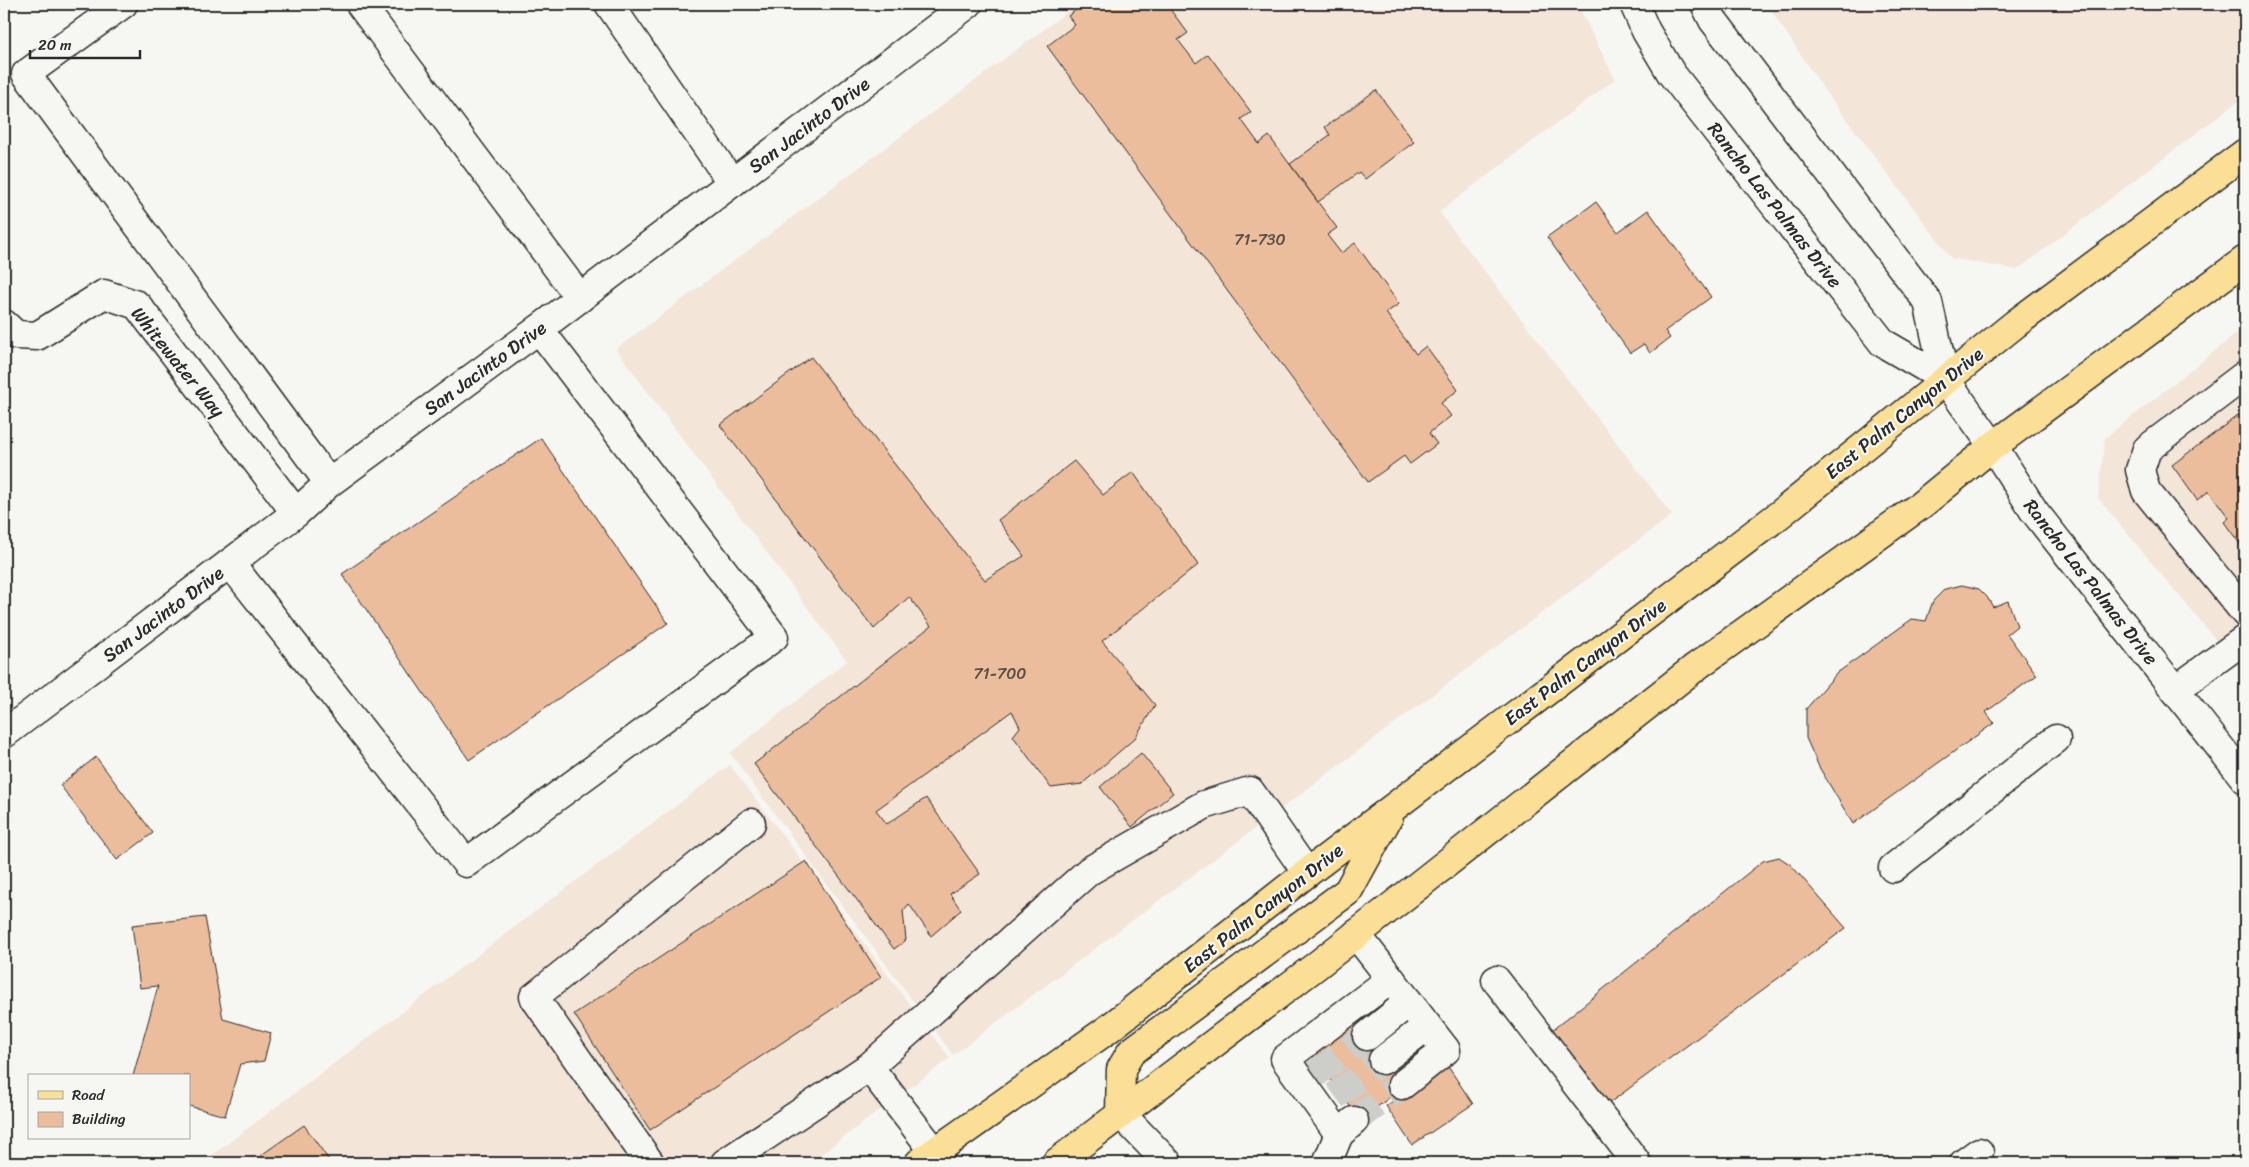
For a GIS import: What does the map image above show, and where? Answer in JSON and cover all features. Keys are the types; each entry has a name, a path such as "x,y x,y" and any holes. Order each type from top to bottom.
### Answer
{"main road":[{"name":"East Palm Canyon Drive","path":"928,1159 1107,1030 1394,806 1779,515 1945,379 2245,153"},
{"path":"1056,1163 1120,1112 1356,934 1697,666 1921,505 1993,446 2245,260"},
{"path":"1120,1112 1122,1069 1131,1052 1348,890 1394,806"}],"street":[{"path":"123,4 26,74 329,484"},
{"path":"360,4 580,298"},
{"path":"609,4 732,183"},
{"name":"San Jacinto Drive","path":"4,734 230,563 329,484 580,298 968,4"},
{"name":"Rancho Las Palmas Drive","path":"1634,4 1646,30 1671,73 1883,342 1945,379"},
{"name":"Rancho Las Palmas Drive","path":"1705,4 1713,20 1928,302 1945,379 1993,446 2034,511 2245,779"},
{"name":"Whitewater Way","path":"4,324 16,336 37,336 104,294 137,305 296,512"},
{"path":"230,563 466,863 774,637 538,329"},
{"path":"2245,375 2147,449 2140,470 2146,491 2245,614"},
{"path":"2175,690 2245,639"},
{"path":"1893,868 2056,740"},
{"path":"725,1163 869,1067 1089,871 1204,805 1250,791 1307,873"},
{"path":"650,1163 534,997 751,823"},
{"path":"1356,934 1446,1050 1402,1085"},
{"path":"1327,1163 1347,1127 1309,1078 1285,1059 1391,979"},
{"path":"1496,980 1630,1155"},
{"path":"1367,1036 1409,1002"},
{"path":"1384,1060 1427,1026"},
{"path":"869,1067 928,1159"},
{"path":"1120,1112 1168,1163"}],"shaded area":[{"path":"1078,4 1577,4 1615,79 1439,212 1672,515 953,1055 730,753 847,661 616,349"},
{"path":"1767,4 2245,4 2245,96 2017,270 1951,258 1823,88"},
{"path":"2245,327 2245,675 2098,498 2105,438"},
{"path":"730,765 950,1058 809,1163 202,1163"}],"building":[{"path":"1084,4 1166,4 1188,33 1178,40 1196,63 1208,54 1251,112 1241,119 1259,144 1269,136 1337,228 1327,235 1341,253 1355,243 1399,304 1386,313 1416,354 1426,346 1458,390 1441,403 1451,416 1429,433 1437,444 1410,464 1404,456 1368,482 1047,46 1075,25 1068,16"},
{"path":"1376,90 1414,142 1365,179 1359,172 1318,202 1290,164 1330,135 1325,127"},
{"path":"1596,202 1618,232 1648,210 1711,297 1665,331 1670,338 1650,353 1644,344 1630,353 1547,237"},
{"path":"811,357 985,580 1024,556 998,520 1074,461 1103,495 1133,472 1198,565 1102,641 1155,705 1135,738 1082,784 1051,788 1013,736 1020,727 1012,711 876,810 887,824 926,798 980,874 950,894 961,910 931,936 909,904 903,911 906,940 894,949 754,764 931,626 909,597 874,629 720,425"},
{"path":"2245,410 2245,551 2224,522 2229,518 2209,491 2197,500 2172,465"},
{"path":"541,438 668,623 469,760 342,574"},
{"path":"1962,585 1979,589 1993,607 2008,601 2017,626 2007,634 2037,675 1986,712 1994,723 1853,824 1819,767 1806,738 1806,709 1837,673 1912,619 1926,621 1933,601 1945,589"},
{"path":"1141,753 1173,793 1132,827 1100,787"},
{"path":"96,757 153,833 117,860 60,785"},
{"path":"1779,857 1791,865 1846,928 1608,1104 1551,1031 1763,861"},
{"path":"806,861 881,977 650,1130 574,1014"},
{"path":"205,917 223,1019 271,1033 264,1061 240,1064 225,1116 190,1106 190,1074 134,1074 158,986 140,988 132,925"},
{"path":"1358,1012 1410,1082 1360,1120 1308,1049"},
{"path":"1447,1065 1473,1104 1412,1145 1386,1106"},
{"path":"304,1125 331,1163 250,1163"}],"tunnel":[{"path":"1315,1074 1367,1036"},
{"path":"1335,1096 1383,1060"},
{"path":"1354,1121 1402,1085"}]}
